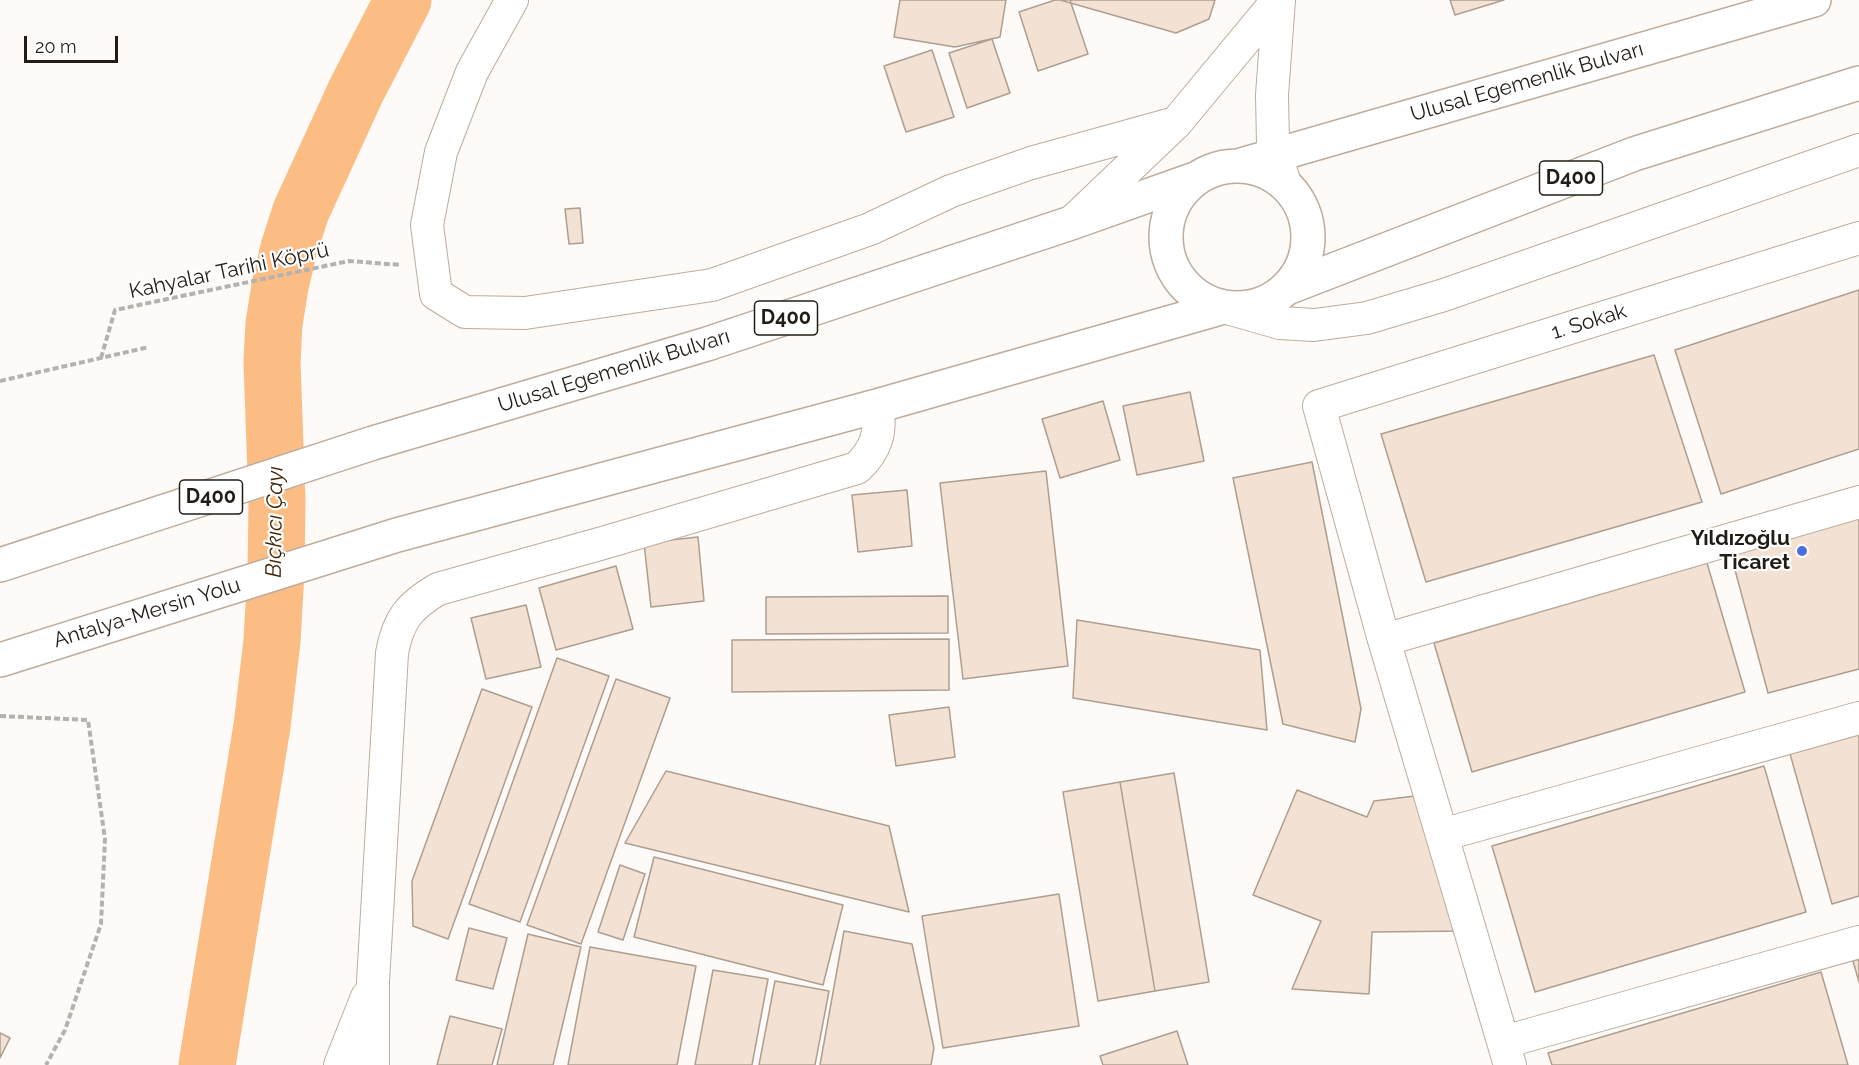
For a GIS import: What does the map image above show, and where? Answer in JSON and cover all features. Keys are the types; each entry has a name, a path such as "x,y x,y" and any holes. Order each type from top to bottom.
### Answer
{"highway":[{"name":"Ulusal Egemenlik Bulvarı","path":"0,565 373,443 707,344 1071,223 1195,179 1217,168 1241,165 1281,169 1814,0"},
{"name":"D400","path":"1287,288 1634,154 1859,83"},
{"path":"1195,179 1178,196 1168,218 1166,243 1172,267 1184,286 1202,300 1224,307 1246,308 1268,301 1287,288 1301,269 1308,248 1307,225 1300,203 1281,169"},
{"path":"877,406 1224,307"},
{"name":"Antalya-Mersin Yolu","path":"0,660 397,536 877,406"}],"street":[{"path":"512,0 472,72 441,152 427,225 436,294 465,312 525,313 712,285 870,229 961,188 1031,163 1176,123"},
{"path":"1071,223 1176,123 1278,0"},
{"path":"1278,0 1272,95 1273,144 1281,169"},
{"path":"1224,307 1280,323 1314,325 1367,318 1444,295 1859,150"},
{"name":"1. Sokak","path":"1384,640 1319,406 1859,238"},
{"path":"373,1065 373,982 392,653 396,632 407,613 419,600 438,589 857,468 867,459 879,435 880,420 877,406"},
{"path":"1859,502 1384,640 1507,1054 1859,942"},
{"path":"1442,835 1859,718"},
{"path":"340,1065 373,982"}],"path":[{"name":"Kahyalar Tarihi Köprü","path":"101,358 115,310 350,261 431,268"},
{"path":"0,381 150,347"},
{"path":"0,716 88,720 105,839 102,924 65,1029 46,1065"}],"building":[{"path":"900,0 1006,0 1000,37 955,47 894,37"},
{"path":"1055,0 1070,0 1088,54 1038,71 1019,12"},
{"path":"1060,0 1215,0 1209,19 1176,33"},
{"path":"1450,0 1504,0 1455,15"},
{"path":"992,39 1010,93 967,108 949,53"},
{"path":"932,50 954,117 906,132 884,66"},
{"path":"580,208 583,243 569,244 565,209"},
{"path":"1859,290 1859,449 1721,494 1675,350"},
{"path":"1654,355 1702,502 1426,582 1381,434"},
{"path":"1190,392 1204,461 1137,475 1123,406"},
{"path":"1103,401 1120,460 1060,478 1042,419"},
{"path":"1312,462 1361,709 1355,742 1283,724 1233,478"},
{"path":"1046,471 1068,666 963,679 940,483"},
{"path":"907,490 912,546 858,552 852,495"},
{"path":"1859,504 1859,669 1768,693 1727,540"},
{"path":"698,537 704,601 651,607 644,543"},
{"path":"1707,563 1745,692 1472,772 1434,643"},
{"path":"616,566 633,629 556,650 539,588"},
{"path":"948,596 948,633 766,634 766,597"},
{"path":"526,605 541,667 486,679 471,618"},
{"path":"1077,620 1260,650 1267,730 1073,698"},
{"path":"949,639 949,690 732,692 732,640"},
{"path":"557,658 609,676 520,922 469,904"},
{"path":"616,679 670,698 581,944 527,925"},
{"path":"482,689 532,707 448,939 413,926 412,881"},
{"path":"949,707 955,757 896,766 889,715"},
{"path":"1859,730 1859,896 1832,904 1789,750"},
{"path":"1764,766 1806,912 1535,992 1492,846"},
{"path":"666,771 889,826 909,912 625,843"},
{"path":"1174,773 1209,982 1155,991 1120,782"},
{"path":"1120,782 1155,991 1098,1001 1063,792"},
{"path":"1297,790 1367,817 1374,801 1423,795 1464,931 1372,932 1369,994 1292,989 1321,921 1253,895"},
{"path":"654,857 843,905 823,985 634,937"},
{"path":"620,865 645,874 623,940 598,932"},
{"path":"1059,894 1079,1026 943,1048 922,916"},
{"path":"469,928 507,938 493,989 456,980"},
{"path":"844,931 912,944 934,1048 931,1065 820,1065"},
{"path":"528,934 581,947 553,1065 497,1065"},
{"path":"590,947 696,966 677,1065 568,1065"},
{"path":"1859,959 1859,982 1853,961"},
{"path":"713,970 768,979 752,1065 695,1065"},
{"path":"1821,972 1848,1065 1552,1065 1548,1053"},
{"path":"775,981 829,991 815,1065 759,1065"},
{"path":"450,1016 502,1029 492,1065 437,1065"},
{"path":"1177,1031 1188,1065 1103,1065 1100,1056"},
{"path":"0,1033 10,1038 0,1058"}],"waterway":[{"name":"Bıçkıcı Çayı","path":"207,1065 262,726 272,641 277,502 272,362 274,324 280,286 301,211 356,91 403,0"}],"place":[{"name":"Yıldızoğlu Ticaret","path":"1802,551"}]}
